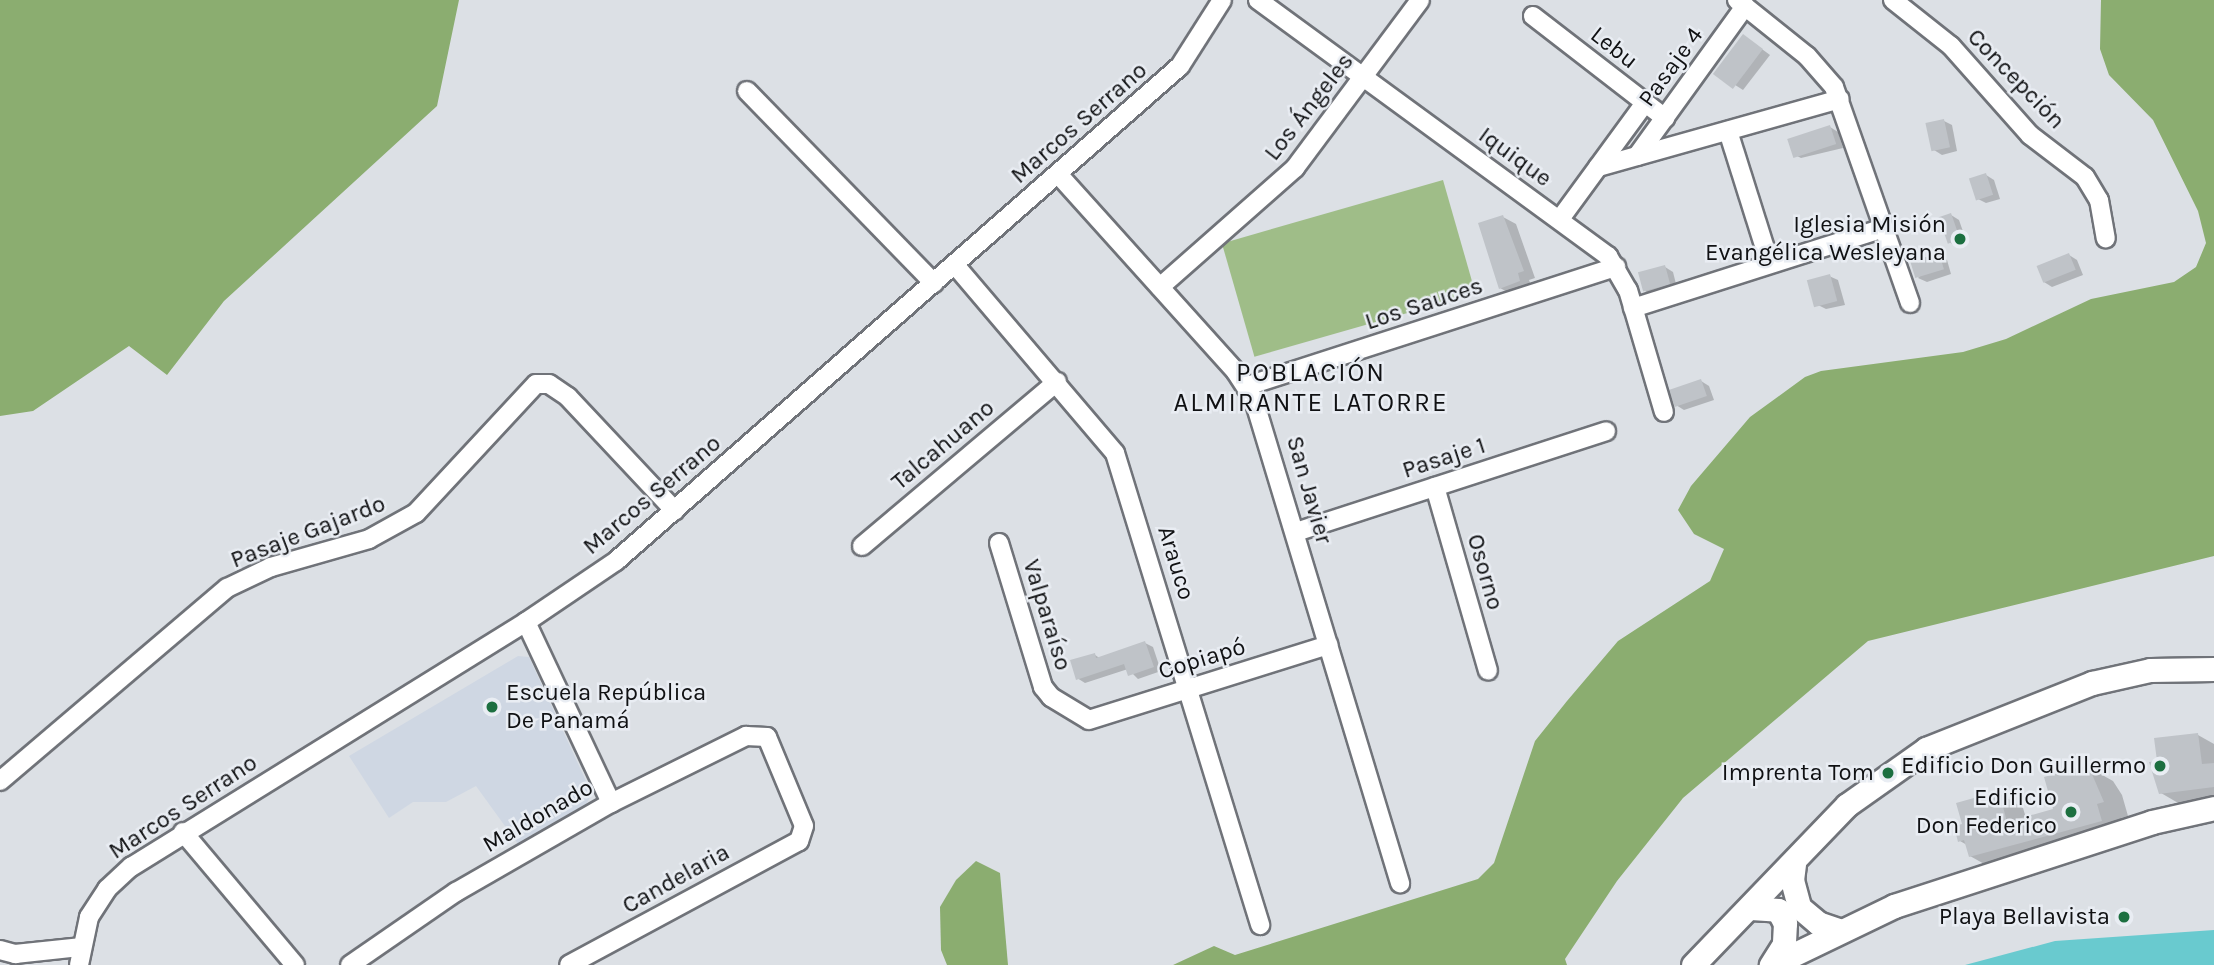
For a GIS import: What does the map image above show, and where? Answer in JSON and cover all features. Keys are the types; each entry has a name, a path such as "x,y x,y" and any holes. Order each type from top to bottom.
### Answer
{"main road":[{"path":"1693,965 1863,790 1951,735 2092,683 2150,670 2214,669"},
{"path":"1771,965 1838,930 1958,885 2151,822 2214,808"},
{"path":"1794,864 1792,880 1799,907 1818,923 1838,930"},
{"path":"1751,908 1778,910 1785,923 1784,944 1771,965"}],"street":[{"name":"Marcos Serrano","path":"79,956 89,917 107,889 131,867 183,832 526,622 616,561 1180,66 1201,40 1222,0"},
{"name":"Iquique","path":"1258,0 1560,219 1616,267 1633,308 1664,412"},
{"name":"Los Ángeles","path":"1160,287 1295,168 1420,0"},
{"name":"Concepción","path":"1893,0 1959,53 2030,135 2090,182 2103,213 2106,238"},
{"path":"1741,3 1817,65 1840,99 1910,303"},
{"name":"Pasaje 4","path":"1637,156 1741,3"},
{"name":"Lebu","path":"1533,16 1665,118"},
{"path":"747,91 934,283"},
{"path":"1598,167 1840,99"},
{"path":"1560,219 1646,103"},
{"path":"1728,131 1770,264"},
{"name":"San Javier","path":"1058,174 1247,386 1261,414 1400,883"},
{"path":"1633,308 1884,228"},
{"name":"Arauco","path":"955,265 1115,453 1260,925"},
{"name":"Los Sauces","path":"1247,386 1616,267"},
{"name":"Talcahuano","path":"862,546 1057,382"},
{"name":"Pasaje Gajardo","path":"0,781 227,589 271,567 369,539 416,513 536,384 549,384 568,397 675,511"},
{"name":"Pasaje 1","path":"1296,532 1606,431"},
{"name":"Osorno","path":"1435,487 1488,671"},
{"name":"Valparaíso","path":"999,543 1043,687 1051,697 1089,720"},
{"path":"526,622 611,803"},
{"name":"Copiapó","path":"1089,720 1329,645"},
{"name":"Maldonado","path":"352,965 456,892 611,803 746,736 762,735 774,746 804,832"},
{"path":"183,832 295,965"},
{"name":"Candelaria","path":"569,965 796,844 804,832"},
{"path":"0,950 15,954 79,956"}],"shaded area":[{"name":"Escuela República De Panamá","path":"518,656 529,657 592,794 585,806 518,844 476,786 446,802 413,802 389,818 349,756"}],"green space":[{"path":"0,0 459,0 437,106 224,301 167,375 129,346 33,411 0,416"},
{"path":"2101,0 2214,0 2214,556 1868,641 1683,798 1617,881 1565,959 1567,965 1173,965 1214,946 1235,955 1478,879 1494,863 1535,741 1618,641 1710,581 1724,549 1694,534 1678,510 1691,486 1750,417 1805,377 1821,371 1963,352 2006,339 2091,299 2174,282 2196,267 2206,243 2198,211 2153,120 2109,75 2100,49"},
{"path":"1443,180 1476,293 1254,357 1222,243"},
{"path":"976,861 1000,873 1008,965 947,965 941,950 940,907 956,880"}],"water":[{"path":"2214,930 2214,965 1965,965 2055,941"}],"building":[{"path":"1743,34 1763,49 1733,89 1713,74"},
{"path":"1944,119 1950,147 1931,151 1925,123"},
{"path":"1830,125 1836,144 1793,158 1787,139"},
{"path":"1986,173 1993,195 1976,200 1969,179"},
{"path":"1951,213 1960,239 1948,244 1939,217"},
{"path":"1503,215 1524,271 1518,273 1520,281 1499,289 1478,223"},
{"path":"1939,253 1944,269 1915,278 1910,262"},
{"path":"2069,253 2076,270 2043,283 2037,266"},
{"path":"1665,265 1670,284 1643,292 1638,272"},
{"path":"1830,274 1837,301 1814,307 1807,280"},
{"path":"1701,379 1707,396 1675,407 1669,390"},
{"path":"1145,641 1154,667 1128,676 1124,664 1076,680 1070,660 1095,653 1096,658"},
{"name":"Edificio Don Guillermo","path":"2198,733 2202,764 2214,763 2214,787 2159,794 2149,762 2157,761 2154,738"},
{"name":"Edificio Don Federico","path":"2088,765 2104,802 2097,804 2102,821 1969,857 1964,840 1958,842 1954,826 1962,824 1956,803 1999,791 2007,822 2053,809 2044,777"}],"place":[{"name":"Iglesia Misión Evangélica Wesleyana","path":"1960,239"},
{"name":"Escuela República De Panamá","path":"492,707"},
{"name":"Edificio Don Guillermo","path":"2160,766"},
{"name":"Imprenta Tom","path":"1888,773"},
{"name":"Edificio Don Federico","path":"2071,812"},
{"name":"Playa Bellavista","path":"2124,917"}],"district":[{"name":"POBLACIÓN ALMIRANTE LATORRE","path":"1311,388"}]}
